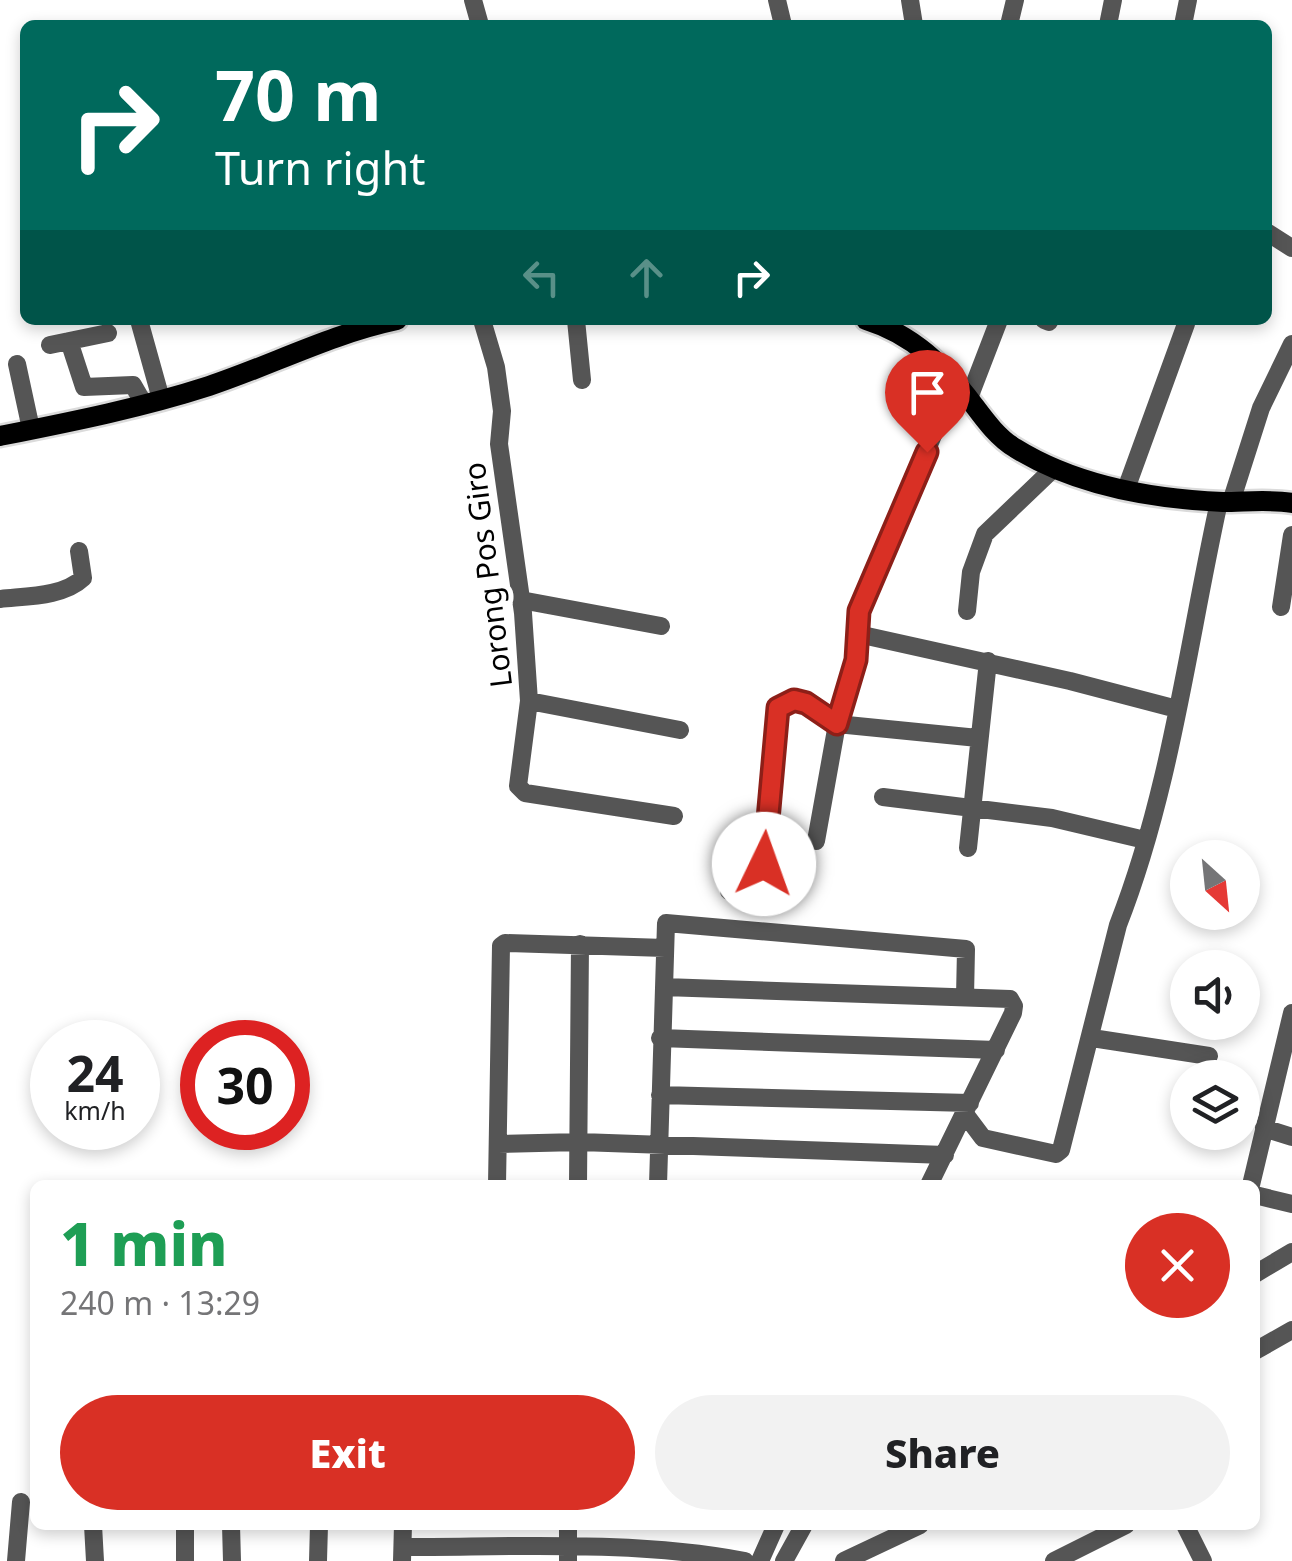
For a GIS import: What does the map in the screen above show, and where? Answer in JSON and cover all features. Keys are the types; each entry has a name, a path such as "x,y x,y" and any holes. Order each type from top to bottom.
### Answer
{"main road":[{"path":"0,436 211,385 316,343 379,325"},
{"path":"877,325 918,343 1010,445 1052,470 1126,489 1225,502 1292,504"}],"street":[{"path":"141,325 152,402"},
{"name":"Lorong Pos Giro","path":"483,325 496,367 502,411 499,444 521,600 528,700 520,788 525,793 674,816"},
{"path":"576,325 582,380"},
{"path":"816,842 837,724 856,660 859,611 874,569 996,325"},
{"path":"1126,489 1186,325"},
{"path":"50,346 108,333"},
{"path":"69,342 85,388 134,385 152,402"},
{"path":"967,1109 983,1138 1058,1154 1178,709 1225,502 1261,408 1292,344"},
{"path":"17,364 31,430"},
{"path":"966,611 971,572 985,534 1052,470"},
{"path":"1281,607 1292,535"},
{"path":"0,600 74,586 83,578 79,551"},
{"path":"521,600 661,626"},
{"path":"858,634 1178,709"},
{"path":"968,848 988,662"},
{"path":"528,700 680,730"},
{"path":"729,891 758,896 764,888 778,708 794,700 806,703 837,724 978,738"},
{"path":"883,797 1052,818 1144,840"},
{"path":"658,1180 665,926 670,921 966,949 965,997"},
{"path":"496,1180 501,946 505,943 665,948"},
{"path":"578,1180 580,944"},
{"path":"664,988 1010,999 1013,1014 932,1180"},
{"path":"1252,1180 1264,1128 1286,1066 1292,1013"},
{"path":"660,1038 996,1050"},
{"path":"1092,1038 1209,1056"},
{"path":"660,1095 967,1109"},
{"path":"1264,1128 1292,1137"},
{"path":"498,1144 580,1142 945,1155"},
{"path":"1260,1196 1292,1204"},
{"path":"1260,1271 1292,1252"},
{"path":"1260,1348 1292,1330"},
{"path":"16,1561 20,1502"},
{"path":"93,1530 94,1561"},
{"path":"185,1530 185,1561"},
{"path":"232,1530 232,1561"},
{"path":"318,1561 319,1530"},
{"path":"760,1561 774,1530"},
{"path":"784,1561 801,1530"},
{"path":"844,1561 902,1530"},
{"path":"1054,1561 1116,1530"},
{"path":"1187,1530 1202,1561"},
{"path":"403,1554 717,1556 745,1561"}],"route":[{"path":"764,864 778,708 788,701 806,703 837,724 856,660 859,611 927,452"}]}
